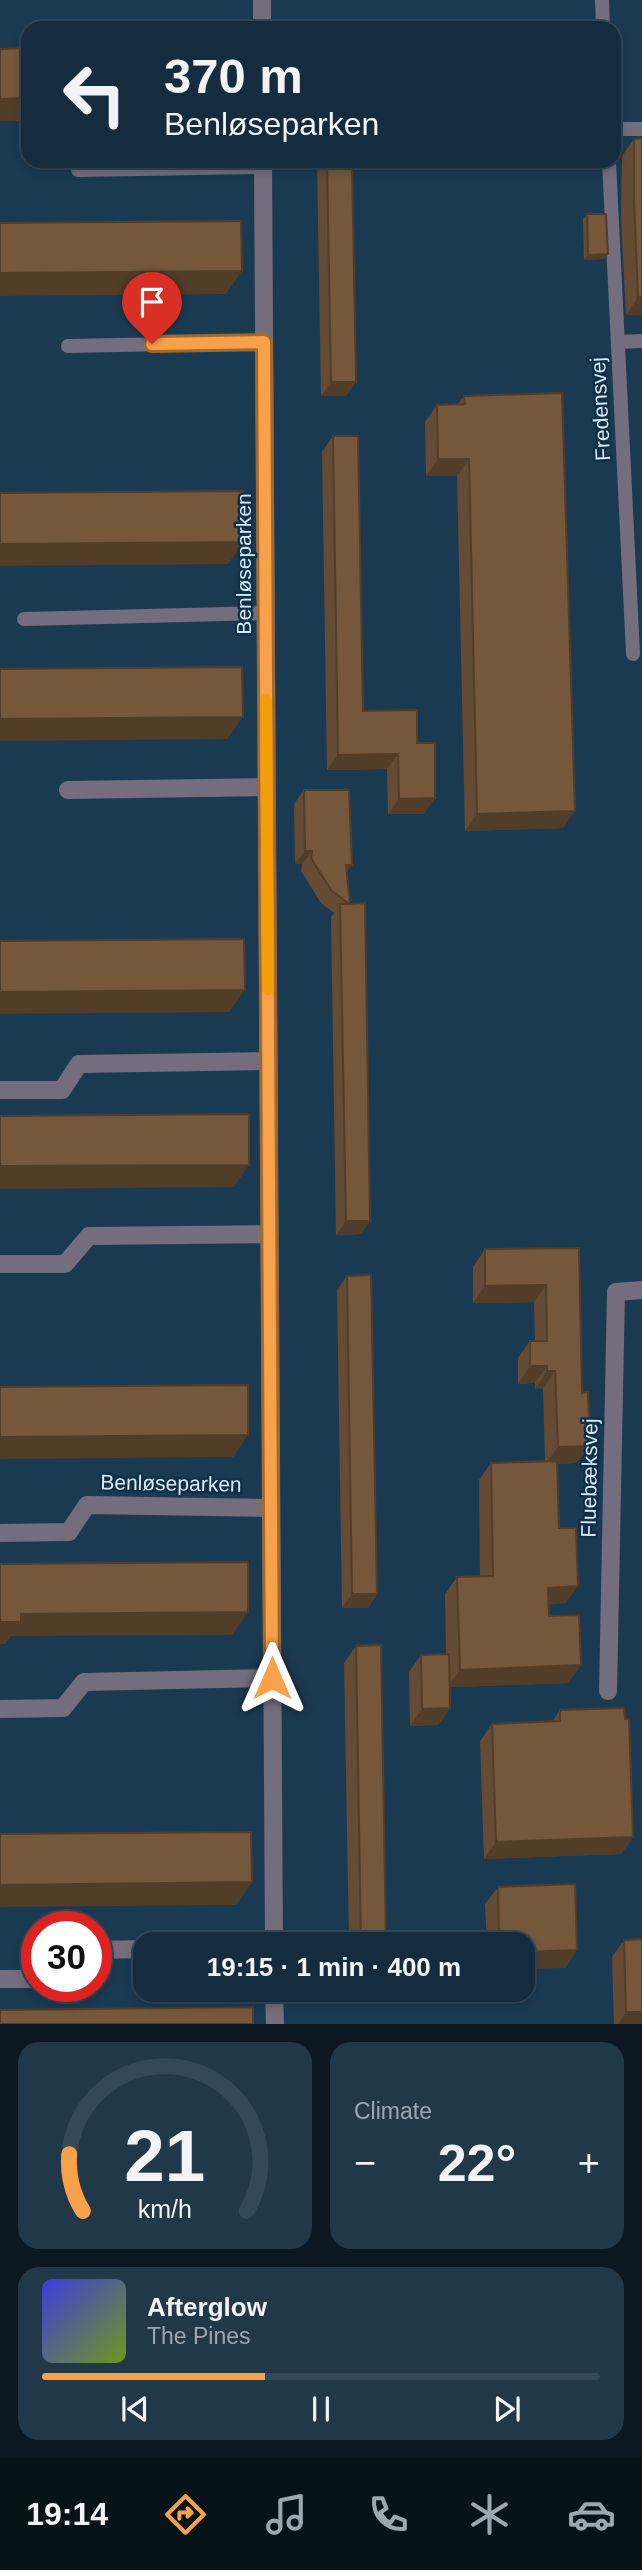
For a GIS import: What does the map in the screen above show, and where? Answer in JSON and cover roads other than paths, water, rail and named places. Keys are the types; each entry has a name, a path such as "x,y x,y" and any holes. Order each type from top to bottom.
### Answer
{"street":[{"path":"262,0 262,21"},
{"name":"Benløseparken","path":"263,168 274,1932"},
{"path":"68,790 267,787"},
{"path":"0,1090 62,1090 79,1064 268,1061"},
{"path":"0,1264 65,1264 89,1236 270,1234"},
{"name":"Fluebæksvej","path":"608,1691 616,1292 642,1290"},
{"name":"Benløseparken","path":"0,1533 69,1532 87,1505 271,1508"},
{"path":"0,1709 63,1708 84,1682 272,1678"},
{"path":"112,1950 133,1949"},
{"path":"0,1979 21,1979"},
{"path":"274,2002 275,2024"}],"lane":[{"path":"602,0 603,21"},
{"path":"621,129 642,129"},
{"name":"Benløseparken","path":"78,170 140,168"},
{"name":"Fredensvej","path":"609,168 635,645"},
{"path":"618,342 642,341"},
{"path":"68,346 264,342"},
{"path":"24,619 266,613"}]}
